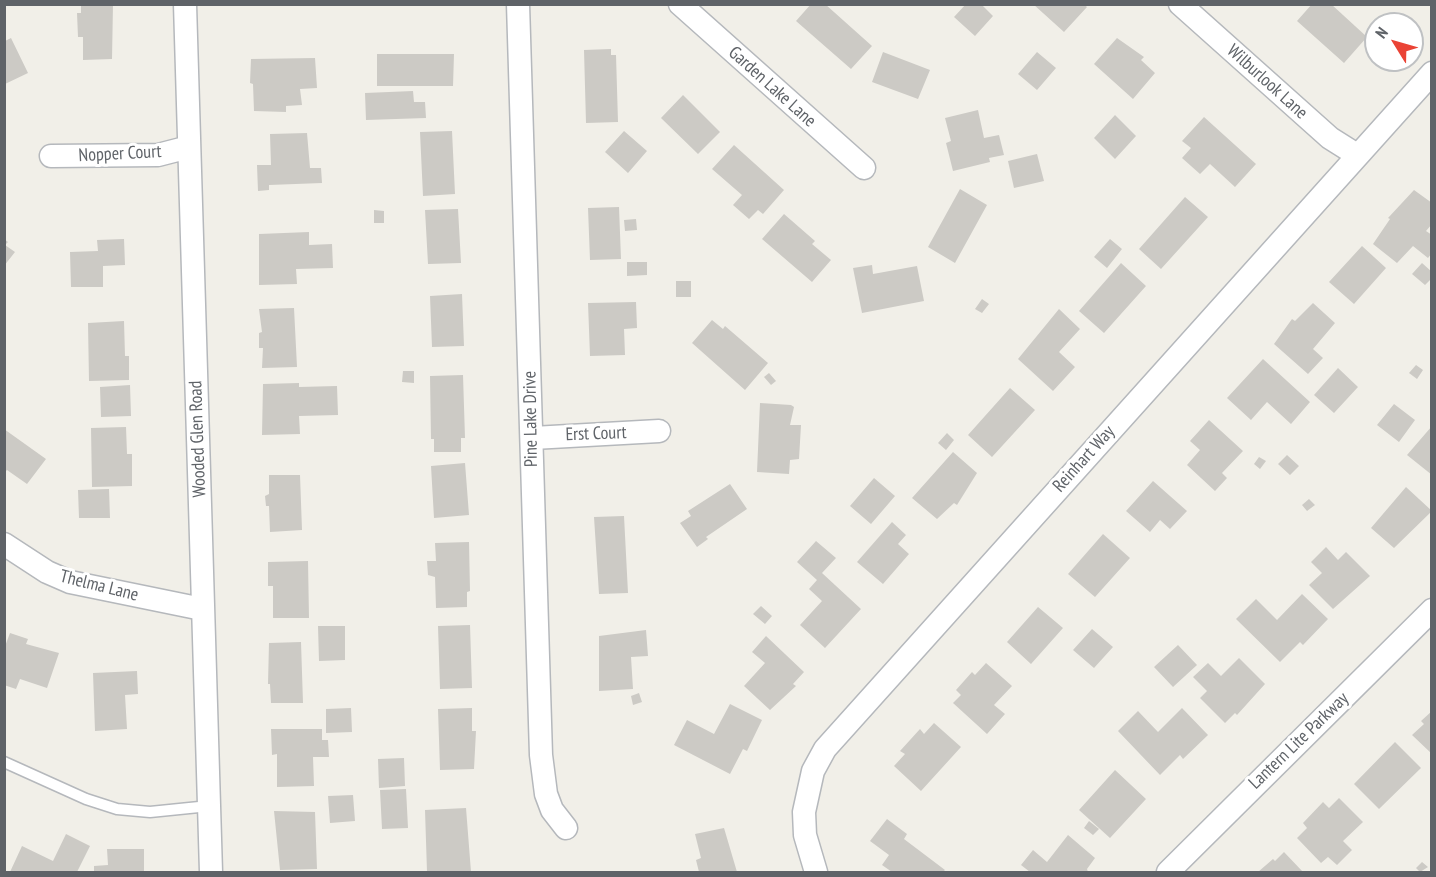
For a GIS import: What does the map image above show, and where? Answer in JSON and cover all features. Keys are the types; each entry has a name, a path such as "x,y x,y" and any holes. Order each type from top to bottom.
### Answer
{"street":[{"name":"Wooded Glen Road","path":"185,4 211,873"},
{"name":"Pine Lake Drive","path":"518,4 541,755 546,794 552,810 566,828"},
{"name":"Garden Lake Lane","path":"681,4 864,168"},
{"name":"Wilburlook Lane","path":"1180,4 1330,138 1357,155"},
{"name":"Reinhart Way","path":"816,873 805,835 804,812 813,771 825,749 1431,73"},
{"name":"Nopper Court","path":"51,156 158,155 189,147"},
{"name":"Erst Court","path":"533,438 659,431"},
{"name":"Thelma Lane","path":"4,544 47,572 70,582 202,609"},
{"name":"Lantern Lite Parkway","path":"1168,873 1188,849 1431,610"}],"lane":[{"path":"4,762 86,799 117,809 150,812 209,806"}],"building":[{"path":"81,4 113,4 112,59 83,60 83,37 78,37 77,13 81,13"},
{"path":"811,4 825,4 872,46 851,69 796,21"},
{"path":"966,4 981,4 993,16 975,36 954,17"},
{"path":"1033,4 1084,4 1087,7 1064,32"},
{"path":"1312,4 1331,4 1364,34 1364,40 1344,63 1297,21"},
{"path":"11,38 28,73 5,84 5,41"},
{"path":"1117,38 1144,57 1141,60 1155,73 1133,99 1094,64"},
{"path":"611,49 611,55 616,55 618,122 586,123 584,50"},
{"path":"883,52 930,70 918,99 872,82"},
{"path":"1037,52 1056,68 1037,90 1018,74"},
{"path":"377,54 454,54 453,86 377,86"},
{"path":"315,58 317,88 300,89 302,105 286,106 286,112 254,111 253,84 250,83 251,59"},
{"path":"413,91 414,102 425,102 426,118 366,120 365,93"},
{"path":"683,95 720,132 698,154 661,118"},
{"path":"978,110 984,138 999,135 1004,155 989,158 990,162 953,171 946,143 951,141 945,118"},
{"path":"1115,115 1136,136 1115,159 1094,138"},
{"path":"1204,117 1256,164 1235,187 1210,164 1200,174 1182,158 1191,148 1182,141"},
{"path":"452,131 455,194 423,196 420,132"},
{"path":"624,131 647,151 628,173 605,152"},
{"path":"307,133 310,168 321,168 322,183 269,185 269,190 258,191 257,165 271,165 270,134"},
{"path":"734,145 784,190 763,214 758,210 749,219 733,205 742,195 712,169"},
{"path":"1037,154 1044,181 1014,188 1008,161"},
{"path":"960,189 987,205 955,263 928,247"},
{"path":"1414,190 1432,203 1432,224 1426,231 1432,235 1432,253 1428,258 1413,246 1397,263 1373,244 1390,219 1388,218"},
{"path":"1185,197 1208,217 1161,269 1139,249"},
{"path":"619,207 621,259 590,260 588,208"},
{"path":"458,209 461,263 428,264 425,210"},
{"path":"374,210 384,211 384,223 374,223"},
{"path":"784,214 815,241 812,244 831,260 812,282 762,239"},
{"path":"636,219 637,230 625,231 624,220"},
{"path":"309,232 309,245 332,244 333,268 296,269 297,284 259,285 259,234"},
{"path":"4,239 8,242 5,245 15,252 4,266"},
{"path":"124,239 125,265 103,266 103,287 71,287 70,252 98,251 97,240"},
{"path":"1110,239 1122,249 1107,268 1094,257"},
{"path":"1362,246 1386,268 1354,304 1329,282"},
{"path":"627,262 647,262 647,275 627,276"},
{"path":"1121,263 1146,286 1104,333 1079,311"},
{"path":"1422,263 1432,272 1432,278 1425,285 1412,274"},
{"path":"872,265 873,274 917,266 924,301 862,313 853,268"},
{"path":"676,281 691,281 691,297 676,297"},
{"path":"462,294 464,346 432,347 430,296"},
{"path":"982,299 989,304 982,313 975,309"},
{"path":"636,302 637,328 624,329 625,355 590,356 588,303"},
{"path":"1313,303 1335,323 1313,349 1323,358 1308,374 1274,344 1292,319 1295,321"},
{"path":"294,308 297,367 262,368 263,348 259,348 259,333 262,332 259,309"},
{"path":"1059,309 1080,329 1059,352 1075,367 1053,391 1018,359"},
{"path":"712,320 723,329 725,326 768,363 745,390 692,343"},
{"path":"124,321 125,356 129,356 129,380 89,381 88,323"},
{"path":"1263,359 1310,402 1291,424 1267,402 1251,420 1227,398"},
{"path":"1416,365 1423,370 1417,379 1409,373"},
{"path":"1338,368 1358,387 1334,413 1314,395"},
{"path":"403,371 414,371 414,383 402,382"},
{"path":"769,373 776,381 771,385 764,377"},
{"path":"463,375 465,438 461,438 461,452 434,452 434,439 431,439 430,376"},
{"path":"299,383 299,387 337,386 338,415 299,416 300,434 262,435 263,384"},
{"path":"130,385 131,416 101,417 100,387"},
{"path":"1010,388 1035,410 992,457 968,435"},
{"path":"760,403 794,407 790,425 801,425 799,459 790,460 789,474 757,472"},
{"path":"1394,404 1415,420 1399,442 1377,425"},
{"path":"1209,420 1243,451 1222,473 1227,478 1215,491 1187,465 1200,450 1190,441"},
{"path":"1432,426 1432,475 1407,455"},
{"path":"126,427 127,454 132,454 132,486 92,487 91,428"},
{"path":"4,429 46,459 27,484 7,470 4,473"},
{"path":"947,433 954,440 946,450 938,443"},
{"path":"953,452 977,473 957,505 954,503 937,519 912,498"},
{"path":"1287,455 1299,466 1290,475 1278,464"},
{"path":"1259,457 1266,461 1260,469 1254,464"},
{"path":"465,463 469,515 434,518 431,466"},
{"path":"269,475 300,475 302,530 270,532 269,506 266,506 265,496 269,494"},
{"path":"874,478 895,496 871,524 850,506"},
{"path":"1153,481 1187,511 1170,529 1160,520 1150,532 1126,511"},
{"path":"730,484 747,509 706,537 708,539 697,547 680,523 691,516 688,511"},
{"path":"1406,487 1432,511 1394,548 1371,528"},
{"path":"109,489 110,518 79,518 78,490"},
{"path":"1309,499 1315,505 1307,511 1302,505"},
{"path":"624,516 628,593 599,594 594,517"},
{"path":"892,522 906,535 898,544 909,554 883,584 857,562"},
{"path":"1103,534 1130,558 1095,597 1068,574"},
{"path":"816,541 836,558 822,573 861,609 825,648 800,625 822,601 809,589 817,580 797,562"},
{"path":"469,542 470,591 467,592 467,607 436,608 435,577 428,575 427,561 436,561 435,543"},
{"path":"1326,547 1338,560 1346,552 1370,576 1333,609 1309,585 1322,573 1311,562"},
{"path":"308,561 309,618 273,618 273,586 268,586 268,562"},
{"path":"1302,594 1328,619 1303,645 1300,642 1280,662 1236,619 1256,599 1277,620"},
{"path":"761,606 772,616 765,624 753,614"},
{"path":"1038,607 1063,628 1031,664 1007,642"},
{"path":"470,625 472,688 440,689 438,626"},
{"path":"318,626 345,626 345,660 319,661"},
{"path":"1092,629 1113,647 1094,668 1073,650"},
{"path":"646,630 648,656 631,657 633,689 599,691 599,636"},
{"path":"10,633 28,639 26,644 59,653 47,688 20,679 16,689 4,685 4,649"},
{"path":"766,636 804,672 793,684 796,686 770,710 744,686 765,663 752,652"},
{"path":"301,642 303,703 271,703 270,684 268,684 269,643"},
{"path":"1178,645 1197,665 1173,687 1154,667"},
{"path":"1239,658 1265,684 1237,715 1235,713 1225,723 1200,698 1207,691 1193,677 1208,663 1221,676"},
{"path":"986,663 1012,686 994,705 1005,714 987,734 953,703 961,695 956,690 972,672 975,675"},
{"path":"137,671 138,694 125,695 127,729 95,731 93,673"},
{"path":"639,693 642,702 633,705 631,696"},
{"path":"730,704 762,720 747,751 743,749 730,774 674,745 687,720 714,734"},
{"path":"351,708 352,732 326,733 326,709"},
{"path":"472,708 472,731 476,731 474,769 440,770 438,709"},
{"path":"1182,708 1208,735 1183,759 1180,755 1160,775 1118,731 1138,711 1158,732"},
{"path":"1432,711 1432,754 1412,735 1424,724 1421,721"},
{"path":"934,723 961,747 921,791 894,766 905,754 900,751 920,729 924,734"},
{"path":"271,729 322,729 322,740 328,740 329,757 313,757 314,786 277,787 277,754 272,755"},
{"path":"1395,742 1421,768 1379,809 1354,784"},
{"path":"404,758 405,786 379,788 378,759"},
{"path":"1115,770 1146,799 1110,838 1079,810"},
{"path":"406,789 408,828 382,829 380,790"},
{"path":"353,795 355,821 330,823 328,796"},
{"path":"1339,798 1363,822 1343,841 1352,850 1337,865 1328,857 1321,863 1297,838 1307,828 1303,823 1323,802 1329,808"},
{"path":"466,808 471,872 427,872 425,810"},
{"path":"274,811 315,812 317,869 280,870"},
{"path":"887,819 907,834 904,839 945,870 943,872 892,872 882,865 889,855 870,841"},
{"path":"1089,821 1099,829 1093,835 1084,828"},
{"path":"724,828 737,872 699,872 696,860 701,858 695,834"},
{"path":"66,834 90,846 77,872 10,872 22,846 53,861"},
{"path":"1068,835 1095,858 1087,869 1088,872 1030,872 1021,865 1033,850 1047,862"},
{"path":"107,849 144,849 144,872 94,872 94,866 108,865"},
{"path":"1284,852 1303,872 1258,872 1273,859 1275,861"},
{"path":"1422,862 1428,867 1420,872 1416,868"}]}
